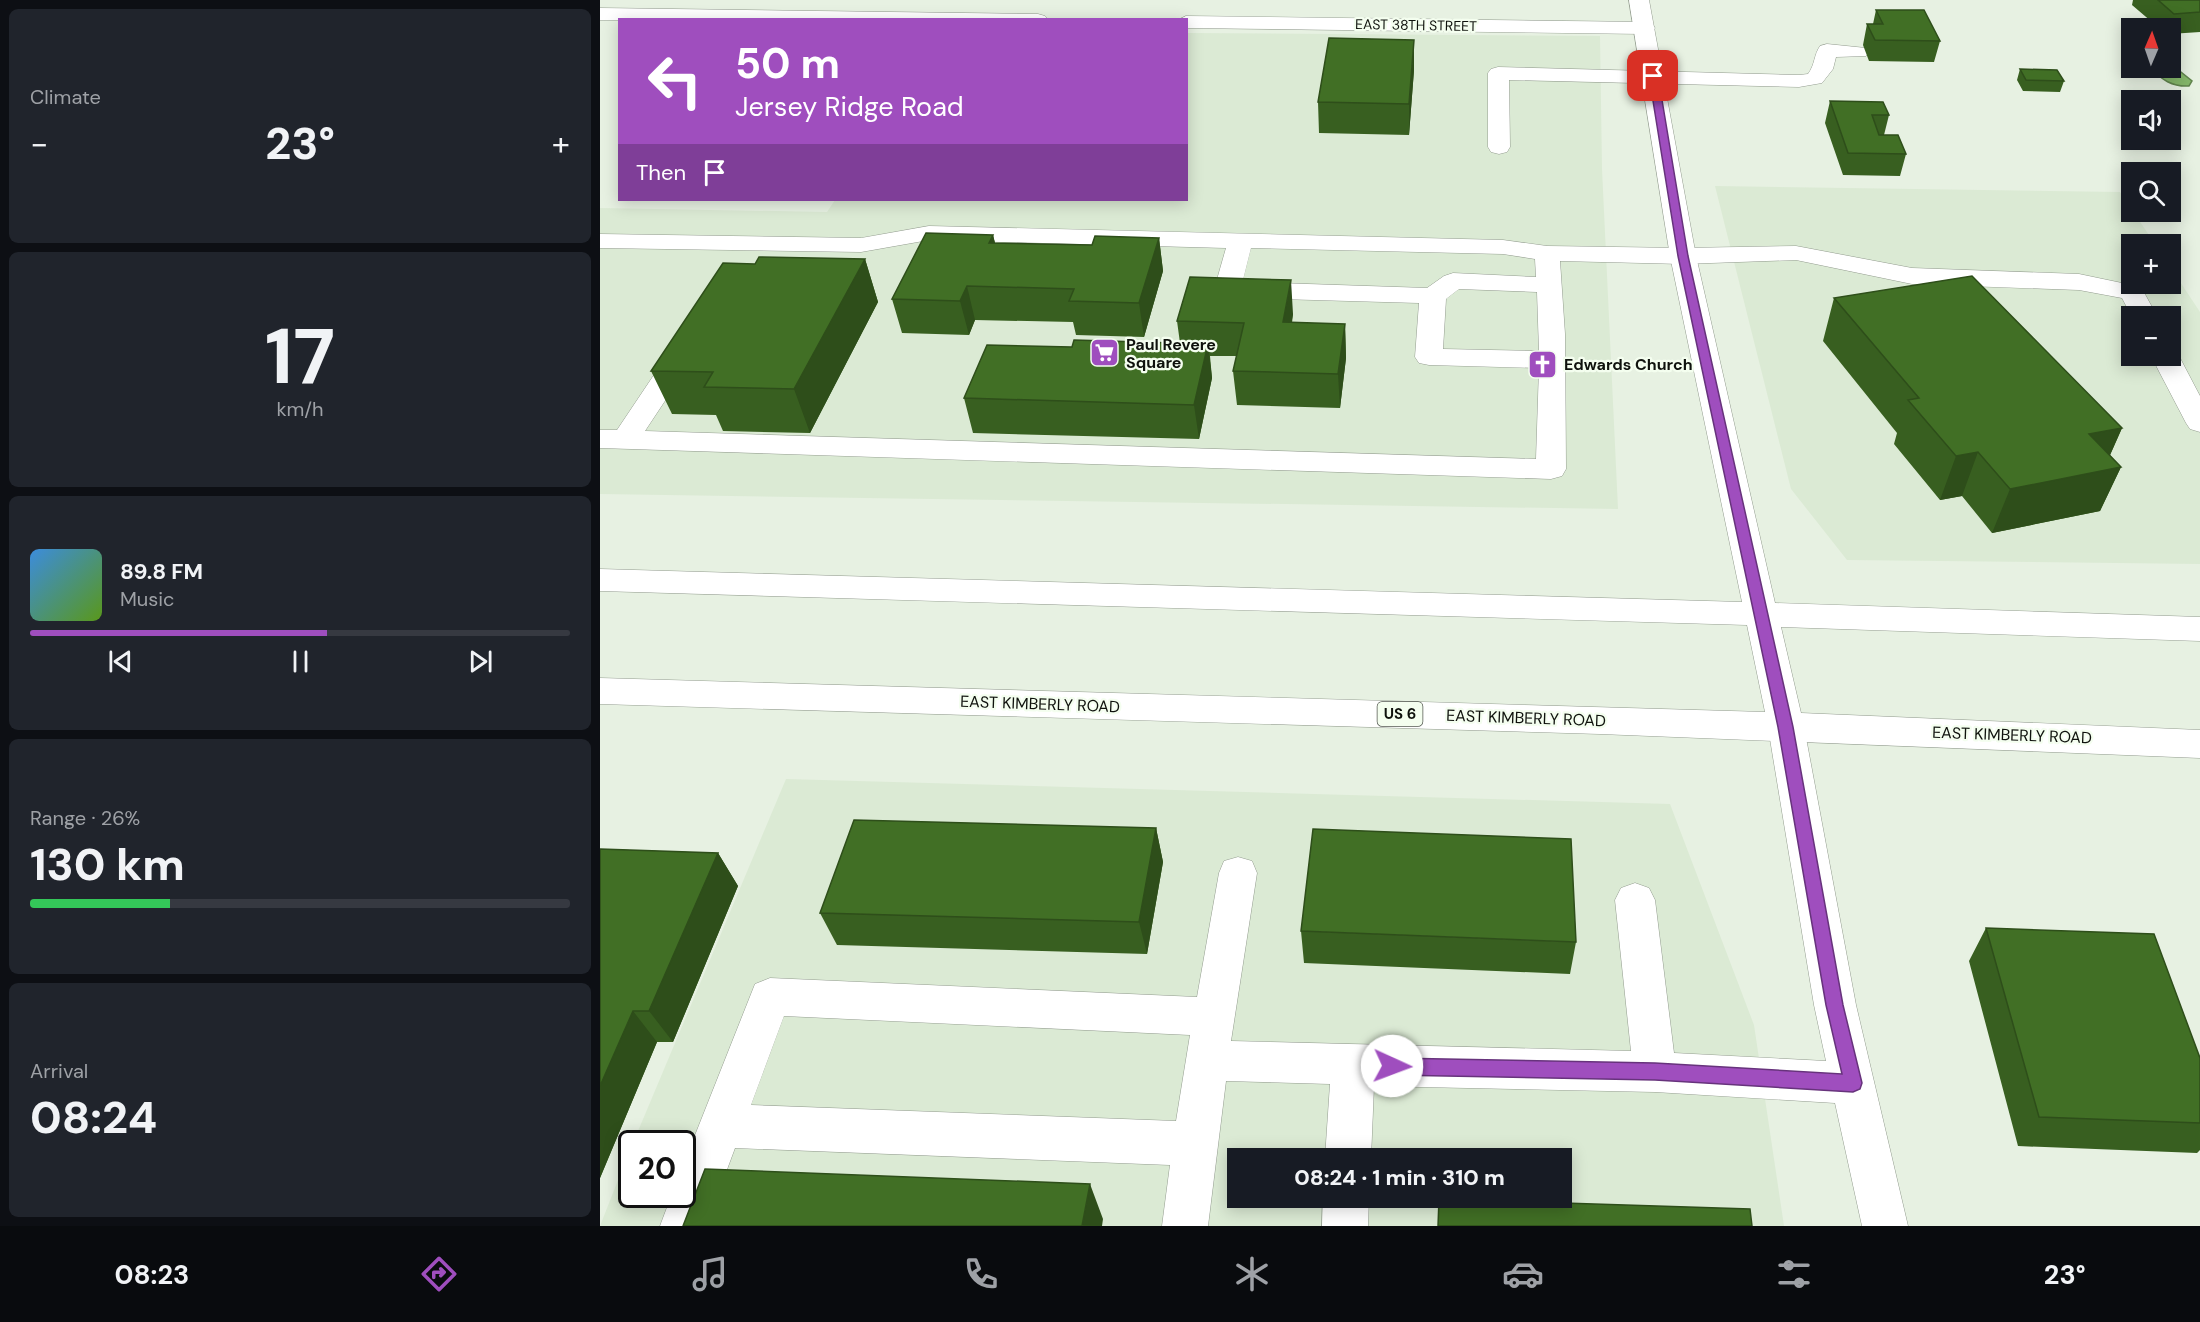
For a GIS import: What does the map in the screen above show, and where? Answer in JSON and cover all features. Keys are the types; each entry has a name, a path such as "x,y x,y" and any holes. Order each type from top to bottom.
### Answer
{"main road":[{"path":"826,16 838,0"},
{"path":"1639,0 1683,256 1786,727 1834,1005 1885,1226"},
{"path":"602,16 932,18"},
{"name":"EAST 38TH STREET","path":"1188,22 1645,28"},
{"path":"1499,147 1498,73 1798,81 1815,79 1823,69 1827,50 1859,52"},
{"path":"600,241 861,244 929,233 1503,247 1547,253 1683,256 1796,253 1912,276 1966,280 2079,282 2132,292 2139,306"},
{"path":"1239,241 1229,283 1245,290 1433,296 1453,281 1550,285"},
{"path":"613,440 1551,469 1552,360 1547,253"},
{"path":"1433,296 1429,357 1552,360"},
{"path":"613,440 698,330"},
{"path":"2170,366 2200,423"},
{"path":"600,580 2200,629"},
{"name":"EAST KIMBERLY ROAD","path":"600,691 1786,727 2200,744"},
{"path":"1185,1226 1207,1060 1238,873"},
{"path":"1635,900 1655,1072"},
{"path":"683,1226 723,1126 770,997 1214,1017"},
{"path":"1207,1060 1655,1072 1853,1083"},
{"path":"1349,1148 1353,1065"},
{"path":"723,1126 1195,1144"},
{"path":"1345,1226 1346,1208"}],"shaded area":[{"name":"Paul Revere Square","path":"1188,33 1600,36 1602,169 1618,509 600,494 600,208 827,212 834,201 1188,201"},
{"path":"2181,72 2192,81 2189,86 2183,86 2163,79 2181,78"},
{"path":"1715,186 2120,192 2121,222 2140,222 2148,234 2121,234 2121,294 2181,294 2181,283 2200,312 2200,564 1847,560 1791,489"},
{"path":"786,779 1670,804 1754,1025 1784,1226 600,1226 618,1180 618,1208 696,1208 696,1130 638,1130"}],"building":[{"path":"2158,0 2200,0 2200,12 2174,14"},
{"path":"1876,10 1924,10 1940,41 1875,40 1867,24 1883,24"},
{"path":"1329,38 1414,40 1409,104 1318,102"},
{"path":"2020,69 2057,70 2064,81 2026,80"},
{"path":"1830,101 1883,102 1889,115 1872,115 1879,135 1898,135 1906,154 1848,153"},
{"path":"926,233 993,235 989,243 1092,245 1095,236 1159,238 1139,303 1069,301 1074,289 967,286 960,301 892,299"},
{"path":"759,257 865,259 794,389 704,387 713,372 651,371 723,263 755,264"},
{"path":"1972,276 2122,428 2089,434 2121,467 2010,489 1978,452 1956,456 1908,400 1919,398 1834,298"},
{"path":"1190,277 1291,280 1283,322 1345,324 1338,374 1233,371 1244,323 1177,321"},
{"path":"1074,340 1208,344 1194,405 964,398 987,345 1072,347"},
{"path":"854,820 1156,828 1139,922 820,913"},
{"path":"1313,829 1571,839 1576,942 1301,931"},
{"path":"600,849 718,853 649,1011 633,1011 600,1086"},
{"path":"1986,928 2154,934 2200,1058 2200,1123 2039,1117"},
{"path":"705,1169 1090,1184 1082,1226 683,1226 690,1208 696,1208 696,1192"},
{"path":"1572,1203 1750,1209 1752,1226 1438,1226 1439,1208 1572,1208"}],"place":[{"name":"Paul Revere Square","path":"1105,353"},
{"name":"Edwards Church","path":"1543,364"}],"route":[{"path":"1392,1066 1655,1072 1853,1083 1834,1005 1786,727 1683,256 1653,76"}]}
